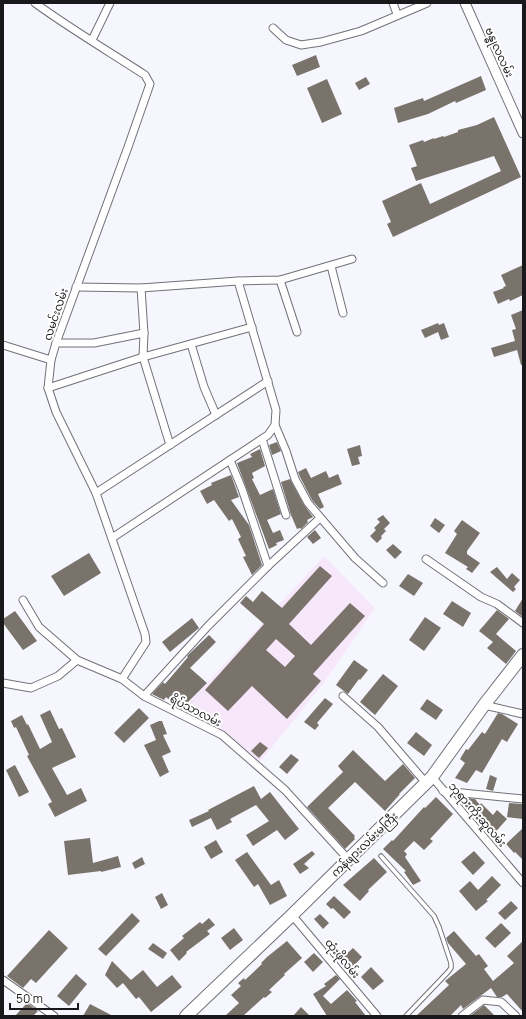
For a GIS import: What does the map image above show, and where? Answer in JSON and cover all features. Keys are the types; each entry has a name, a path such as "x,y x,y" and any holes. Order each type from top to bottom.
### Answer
{"main road":[{"name":"ကန်ဖျားလမ်းမကြီး","path":"186,1016 429,780 523,655"}],"street":[{"name":"လမင်းလမ်း","path":"35,3 63,23 145,75 150,84 56,343 51,360 48,388 56,412 96,494 145,634 146,642 122,679"},
{"path":"92,40 110,3"},
{"path":"393,3 397,14"},
{"path":"273,28 286,40 301,45 321,42 361,30 427,3"},
{"name":"ဗန္ဓုလလမ်း","path":"465,3 523,133"},
{"path":"76,287 141,288 238,281 280,280 352,260"},
{"path":"331,266 343,313"},
{"path":"280,280 297,332"},
{"path":"238,281 276,410 275,425 286,451 295,479 308,503 320,518 355,558 383,583"},
{"path":"141,288 144,333 143,357 170,445"},
{"path":"48,388 143,357 252,327"},
{"path":"56,343 94,342 144,333"},
{"path":"191,344 204,387 216,415"},
{"path":"3,345 51,360"},
{"path":"96,494 268,382"},
{"path":"112,538 268,435 275,425"},
{"path":"262,439 286,515"},
{"path":"230,460 242,489 268,566"},
{"path":"144,696 208,626 268,566 320,518"},
{"path":"426,559 480,597 497,604 523,623"},
{"name":"ရိပ်သာလမ်း","path":"23,600 39,627 77,660 122,679 144,696 222,735 285,790 348,859"},
{"path":"3,683 31,688 58,676 77,660"},
{"name":"ဘုရားကိုးဆူလမ်း","path":"343,696 378,727 429,780 443,791 523,883"},
{"path":"484,705 523,714"},
{"path":"443,791 523,799"},
{"name":"ထုံးဖိုလမ်း","path":"292,914 378,1016"},
{"path":"3,980 54,1016"},
{"path":"462,1016 483,1000 501,1002 516,1016"}],"lane":[{"path":"381,856 434,916 451,963 451,968 448,972 406,1016"}],"shaded area":[{"path":"324,556 375,608 323,684 258,764 187,705"}],"building":[{"path":"316,55 320,67 297,76 292,65"},
{"path":"481,76 486,90 456,103 455,101 428,114 398,123 394,108 423,98 424,101"},
{"path":"366,77 370,84 359,90 355,83"},
{"path":"327,79 342,114 322,123 307,88"},
{"path":"494,117 521,177 393,237 387,224 391,222 382,201 421,183 430,204 501,171 494,156 416,181 411,168 417,166 409,145 423,140 424,142 434,138 444,137 458,132 458,130 477,125"},
{"path":"523,265 523,295 510,301 509,299 498,304 493,292 506,286 501,275"},
{"path":"523,310 523,365 521,365 517,350 494,357 491,348 515,341 512,330 516,329 511,315"},
{"path":"438,323 439,325 444,323 449,337 441,340 438,332 425,338 421,330"},
{"path":"277,442 281,451 272,455 269,445"},
{"path":"360,445 362,456 358,457 360,464 352,466 347,449"},
{"path":"260,449 265,466 252,473 254,478 252,479 260,495 273,489 281,514 267,520 273,533 280,530 284,540 276,543 277,545 269,549 237,463 252,457 250,454"},
{"path":"306,468 311,478 326,471 329,478 338,474 342,484 318,494 324,507 320,509 312,500 298,472"},
{"path":"231,475 239,497 231,500 249,525 262,565 252,575 243,557 246,556 238,539 241,537 232,519 229,521 214,500 207,504 200,491 212,485 211,483"},
{"path":"290,479 304,505 313,517 307,520 308,522 301,529 297,529 291,515 281,482"},
{"path":"383,515 390,523 384,529 386,531 377,543 370,536 376,530 374,528 380,522 377,519"},
{"path":"435,518 445,525 439,533 430,526"},
{"path":"462,520 480,533 467,551 467,554 480,563 472,573 466,569 468,567 445,553 457,534 454,531"},
{"path":"315,530 321,538 313,544 307,537"},
{"path":"393,544 402,552 395,559 386,550"},
{"path":"89,553 101,573 64,596 51,576"},
{"path":"320,566 332,576 289,624 311,645 350,603 365,616 313,674 321,681 287,719 252,686 228,711 205,690 264,624 240,603 246,596 253,602 262,591 282,608","holes":["276,639 295,656 285,667 266,650"]},
{"path":"497,567 507,579 512,573 520,580 514,587 516,589 513,592 490,572"},
{"path":"408,574 423,583 414,596 399,586"},
{"path":"523,598 523,617 515,611"},
{"path":"452,601 471,613 463,627 443,614"},
{"path":"497,610 509,619 496,634 516,651 506,664 487,648 493,642 479,631"},
{"path":"15,611 37,641 23,650 3,623 3,619"},
{"path":"425,617 441,628 424,651 409,640"},
{"path":"192,618 199,628 170,652 162,642"},
{"path":"209,635 216,642 190,668 207,683 181,709 166,697 164,700 152,694 163,682 165,684 188,657 187,656"},
{"path":"354,660 368,670 348,694 336,685"},
{"path":"383,674 398,686 375,715 360,702"},
{"path":"325,698 333,704 317,723 319,725 315,730 304,722"},
{"path":"427,699 443,710 436,720 420,709"},
{"path":"139,708 149,718 124,743 114,733"},
{"path":"50,710 59,729 62,728 76,757 52,768 67,795 81,788 87,801 55,817 48,804 52,802 27,756 29,755 16,727 14,728 11,721 22,715 40,749 52,742 40,715"},
{"path":"498,713 518,724 507,742 502,739 482,773 476,770 467,783 455,778 465,763 460,759 466,749 468,750 482,732 485,734"},
{"path":"162,721 167,734 163,735 171,752 162,756 169,772 160,777 144,745 156,740 150,725"},
{"path":"416,732 432,745 424,756 407,743"},
{"path":"260,742 268,748 259,758 251,751"},
{"path":"353,750 385,781 403,764 415,778 385,811 355,782 328,808 355,836 355,839 345,849 307,807 343,772 338,766"},
{"path":"291,754 299,760 287,774 279,767"},
{"path":"15,765 29,792 19,797 6,770"},
{"path":"490,775 497,778 493,791 486,789"},
{"path":"254,786 261,799 270,792 299,829 285,840 277,830 253,846 246,835 269,821 256,805 230,819 232,822 217,830 211,818 192,827 189,820 209,811 208,810"},
{"path":"436,797 453,814 430,839 433,841 424,850 414,841 404,851 407,854 405,857 421,881 413,885 404,872 406,871 383,849 392,840 393,841 424,807 425,808"},
{"path":"467,798 475,799 493,815 497,810 507,819 491,837 482,827 486,823 465,801"},
{"path":"509,803 523,804 523,819 507,817"},
{"path":"523,828 523,860 506,844"},
{"path":"90,838 93,863 118,856 121,867 101,872 68,875 64,841"},
{"path":"216,840 223,852 211,859 204,847"},
{"path":"312,851 315,854 304,864 309,868 300,874 293,864"},
{"path":"474,851 485,863 473,875 461,862"},
{"path":"247,852 271,885 279,880 287,896 270,905 258,884 254,887 235,860"},
{"path":"142,857 145,864 135,869 132,863"},
{"path":"374,858 387,872 368,890 369,891 360,901 343,885"},
{"path":"492,876 501,885 486,900 488,901 476,911 459,891 470,881 478,890"},
{"path":"162,893 168,905 161,909 155,897"},
{"path":"334,896 351,912 344,919 333,908 331,909 326,904"},
{"path":"511,901 518,908 505,920 498,913"},
{"path":"132,913 140,921 106,956 98,949"},
{"path":"320,914 329,923 323,929 314,919"},
{"path":"209,918 215,925 207,931 210,934 186,952 187,953 179,961 170,950 184,938 182,936 200,922 202,924"},
{"path":"501,923 511,933 495,948 485,938"},
{"path":"234,928 243,940 230,950 221,938"},
{"path":"49,930 68,948 36,983 31,979 23,988 7,976"},
{"path":"454,931 476,956 479,954 488,966 484,969 493,981 514,963 507,956 523,941 523,1012 507,994 502,997 497,997 491,988 463,1009 461,1005 450,1016 416,1016 449,985 445,981 466,964 448,943 446,938"},
{"path":"287,941 302,958 269,990 272,992 265,998 264,997 243,1016 225,1016 239,1003 231,995 241,986 238,983 244,978 245,980 262,964 261,963 267,957"},
{"path":"153,943 167,953 163,959 148,949"},
{"path":"353,948 362,957 351,969 341,959"},
{"path":"314,953 323,962 313,972 304,962"},
{"path":"112,961 131,980 143,970 157,987 172,975 182,987 151,1012 139,997 136,999 123,983 117,988 105,975"},
{"path":"371,967 384,981 373,990 361,977"},
{"path":"76,974 87,984 69,1006 57,996"},
{"path":"336,975 340,979 323,996 331,1004 347,990 357,1001 355,1002 366,1016 327,1016 313,994 326,986 324,984"},
{"path":"27,1003 38,1011 33,1016 15,1016"},
{"path":"90,1004 113,1016 83,1016"},
{"path":"484,1005 495,1016 470,1016"},
{"path":"301,1007 310,1016 293,1016"}]}
